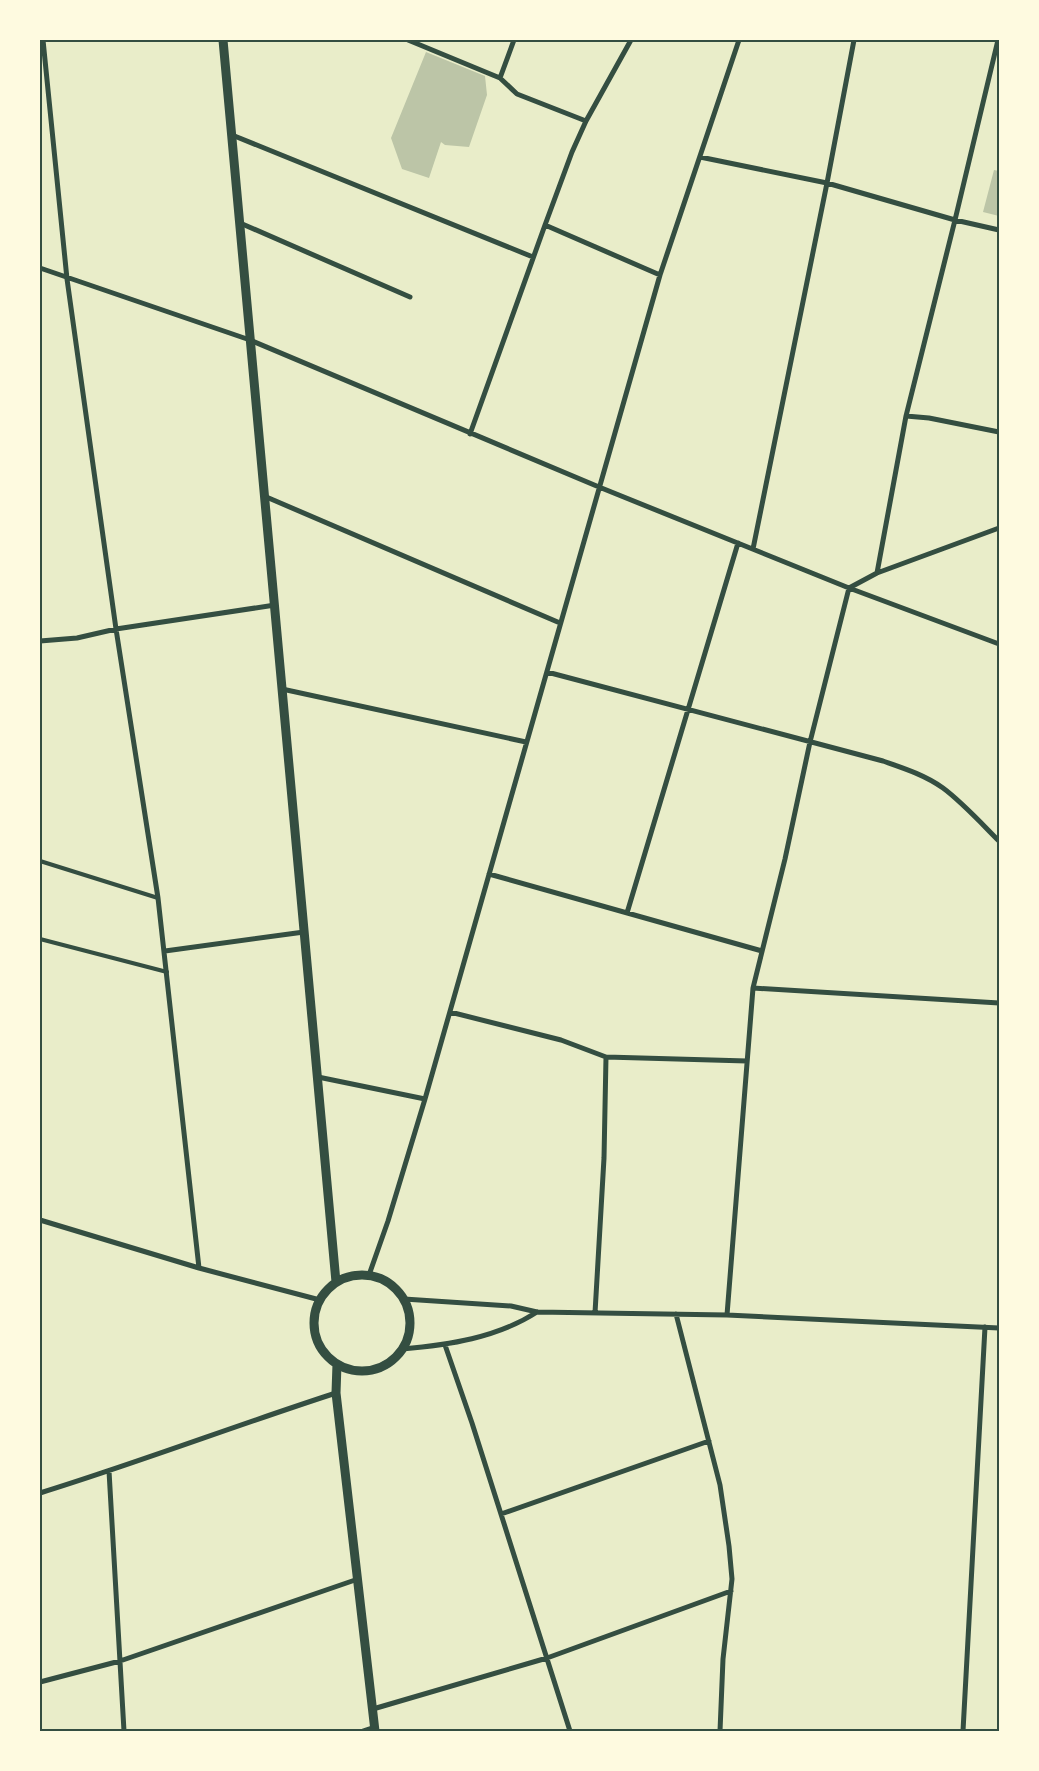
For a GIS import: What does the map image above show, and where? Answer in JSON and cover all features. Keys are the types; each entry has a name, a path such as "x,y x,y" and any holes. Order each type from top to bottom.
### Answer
{"street":[{"path":"43,40 67,279 116,629 158,898 199,1268"},
{"path":"223,40 336,1282"},
{"path":"408,40 500,78 517,94 586,120"},
{"path":"500,78 514,40"},
{"path":"470,434 572,152 586,120 631,40"},
{"path":"369,1275 388,1221 425,1099 660,275 739,40"},
{"path":"753,549 854,40"},
{"path":"877,573 906,416 998,40"},
{"path":"232,135 533,257"},
{"path":"700,157 827,183 955,220 999,230"},
{"path":"240,224 410,297"},
{"path":"545,225 660,275"},
{"path":"40,268 67,279 250,340 599,487 849,588 999,644"},
{"path":"906,416 929,418 999,432"},
{"path":"264,496 560,623"},
{"path":"727,1315 753,988 785,860 810,742 849,588 877,573 999,528"},
{"path":"628,913 738,543"},
{"path":"40,641 77,638 116,629 275,605"},
{"path":"547,672 883,760 921,775 942,788 999,841"},
{"path":"282,689 526,742"},
{"path":"489,874 762,951"},
{"path":"165,951 304,932"},
{"path":"753,988 999,1003"},
{"path":"450,1012 561,1040 606,1057 747,1061"},
{"path":"595,1313 604,1158 606,1057"},
{"path":"318,1077 425,1099"},
{"path":"40,1220 199,1268 320,1300"},
{"path":"369,1275 383,1279 395,1287 404,1299 410,1324 408,1337 402,1349 394,1358 384,1365 360,1371 337,1364 328,1356 316,1335 316,1311 320,1300 336,1282 346,1277 369,1275"},
{"path":"404,1299 511,1306 538,1312 727,1315 999,1328"},
{"path":"402,1349 445,1345 521,1323 538,1312"},
{"path":"676,1314 720,1485 726,1519 731,1591 723,1659 720,1731"},
{"path":"963,1731 985,1327"},
{"path":"445,1345 472,1423 570,1731"},
{"path":"337,1364 336,1393 375,1729 363,1731"},
{"path":"40,1493 109,1471 263,1416 336,1393"},
{"path":"501,1514 709,1441"},
{"path":"109,1471 124,1731"},
{"path":"40,1682 120,1661 358,1579"},
{"path":"372,1709 547,1658 731,1591"}],"lane":[{"path":"40,861 158,898"},
{"path":"40,939 167,972"}],"building":[{"path":"426,52 485,76 487,95 469,147 445,145 441,142 429,178 402,169 391,138"},
{"path":"994,170 999,171 999,216 983,212"}]}
